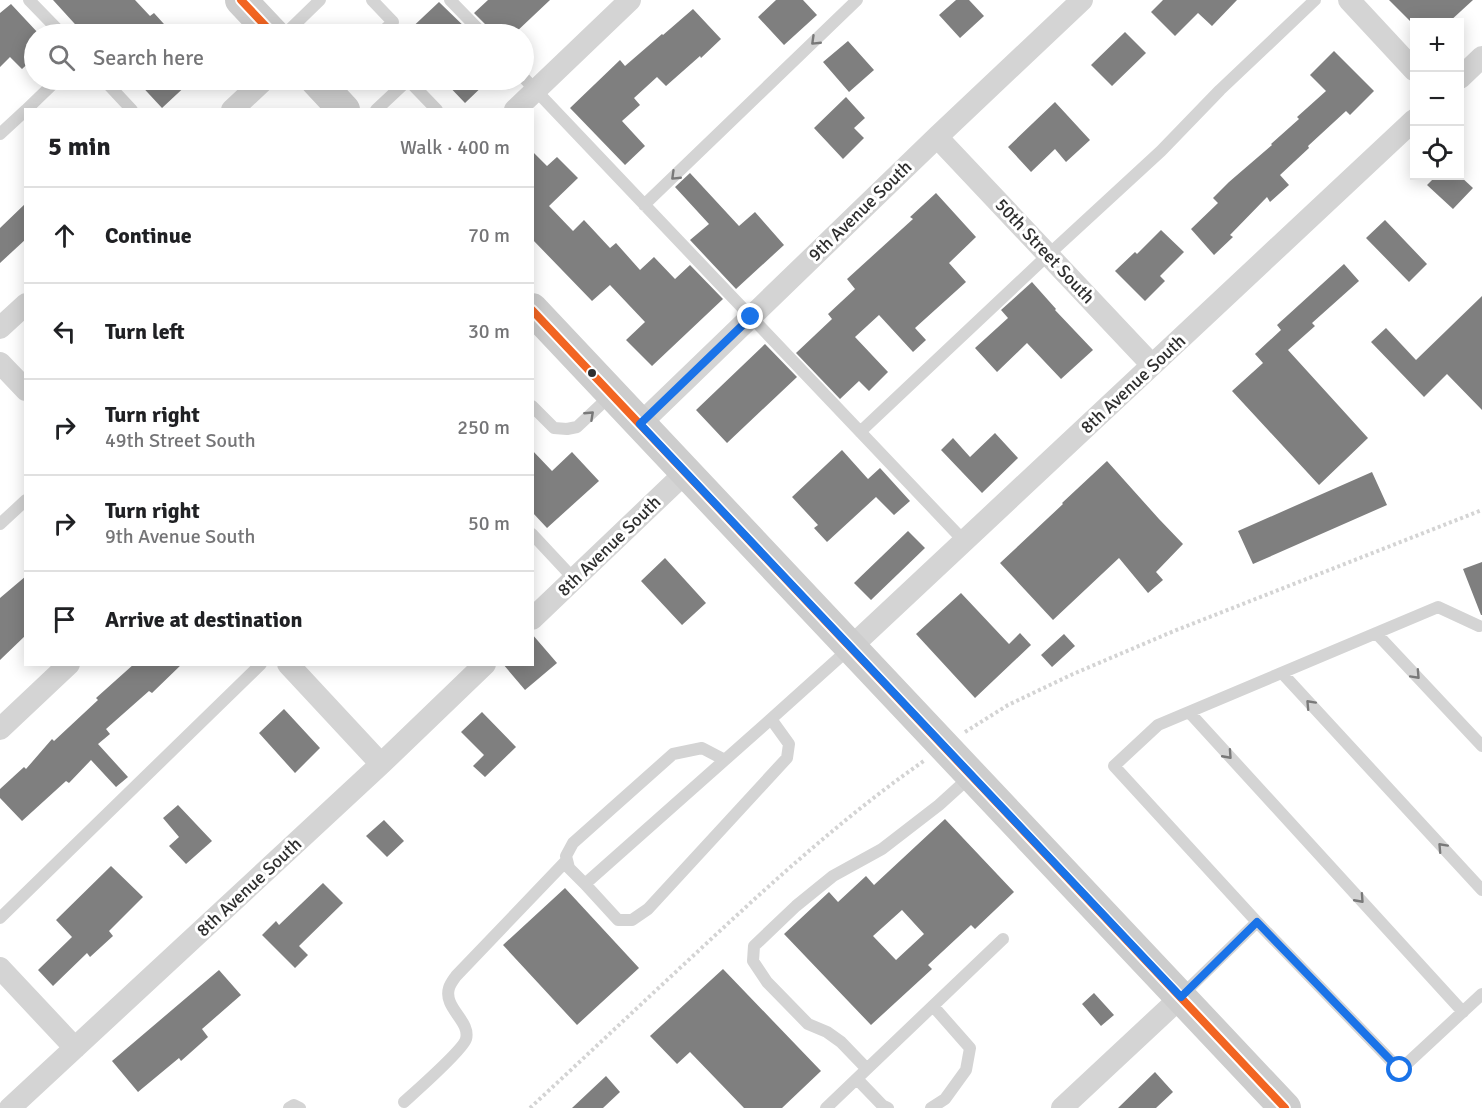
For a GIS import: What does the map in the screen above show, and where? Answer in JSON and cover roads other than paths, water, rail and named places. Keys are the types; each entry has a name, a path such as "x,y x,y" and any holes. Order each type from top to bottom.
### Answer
{"main road":[{"path":"241,0 264,24"},
{"path":"325,90 342,108"},
{"path":"534,311 1285,1108"}],"street":[{"path":"534,80 630,0"},
{"name":"9th Avenue South","path":"640,424 1082,0"},
{"path":"1349,0 1410,66"},
{"path":"1464,74 1482,57"},
{"path":"234,108 253,90"},
{"path":"516,108 526,90"},
{"name":"8th Avenue South","path":"851,647 1410,124"},
{"name":"50th Street South","path":"937,137 1152,365"},
{"path":"0,328 24,306"},
{"path":"0,363 24,388"},
{"name":"8th Avenue South","path":"534,617 686,472"},
{"path":"0,729 67,666"},
{"path":"290,666 381,764"},
{"name":"8th Avenue South","path":"10,1108 381,764 483,666"},
{"path":"0,968 75,1048"},
{"path":"1070,1106 1181,997"}],"lane":[{"path":"29,0 52,24"},
{"path":"295,24 320,0"},
{"path":"372,0 393,22 391,24"},
{"path":"450,0 473,24"},
{"path":"644,205 857,0"},
{"path":"860,432 1161,151 1220,90 1315,0"},
{"path":"534,89 964,541"},
{"path":"28,108 47,90"},
{"path":"113,90 130,108"},
{"path":"378,108 397,90"},
{"path":"418,90 435,108"},
{"path":"0,134 24,112"},
{"path":"534,408 554,428 567,429 577,427 612,394"},
{"path":"0,524 24,502"},
{"path":"534,536 574,579"},
{"path":"1481,626 1438,607 1158,725 1114,766 1257,922 1400,1070 1482,994"},
{"path":"1376,633 1482,746"},
{"path":"585,884 851,647"},
{"path":"0,918 259,666"},
{"path":"1282,673 1482,890"},
{"path":"1189,712 1463,1012"},
{"path":"724,760 702,748 673,754 573,843 566,856 569,868 618,920 632,920 648,909 787,758 789,744 771,719"},
{"path":"867,1069 841,1042 827,1032 808,1024 767,982 753,961 753,946 833,876 882,849 939,805 972,775"},
{"path":"404,1102 460,1050 467,1039 462,1022 449,1003 448,988 456,976 567,860"},
{"path":"1181,997 1257,922"},
{"path":"826,1108 1003,939"},
{"path":"931,1108 945,1099 966,1070 970,1048 933,1006"},
{"path":"856,1079 882,1105 888,1108"},
{"path":"289,1108 294,1105 300,1108"}]}
